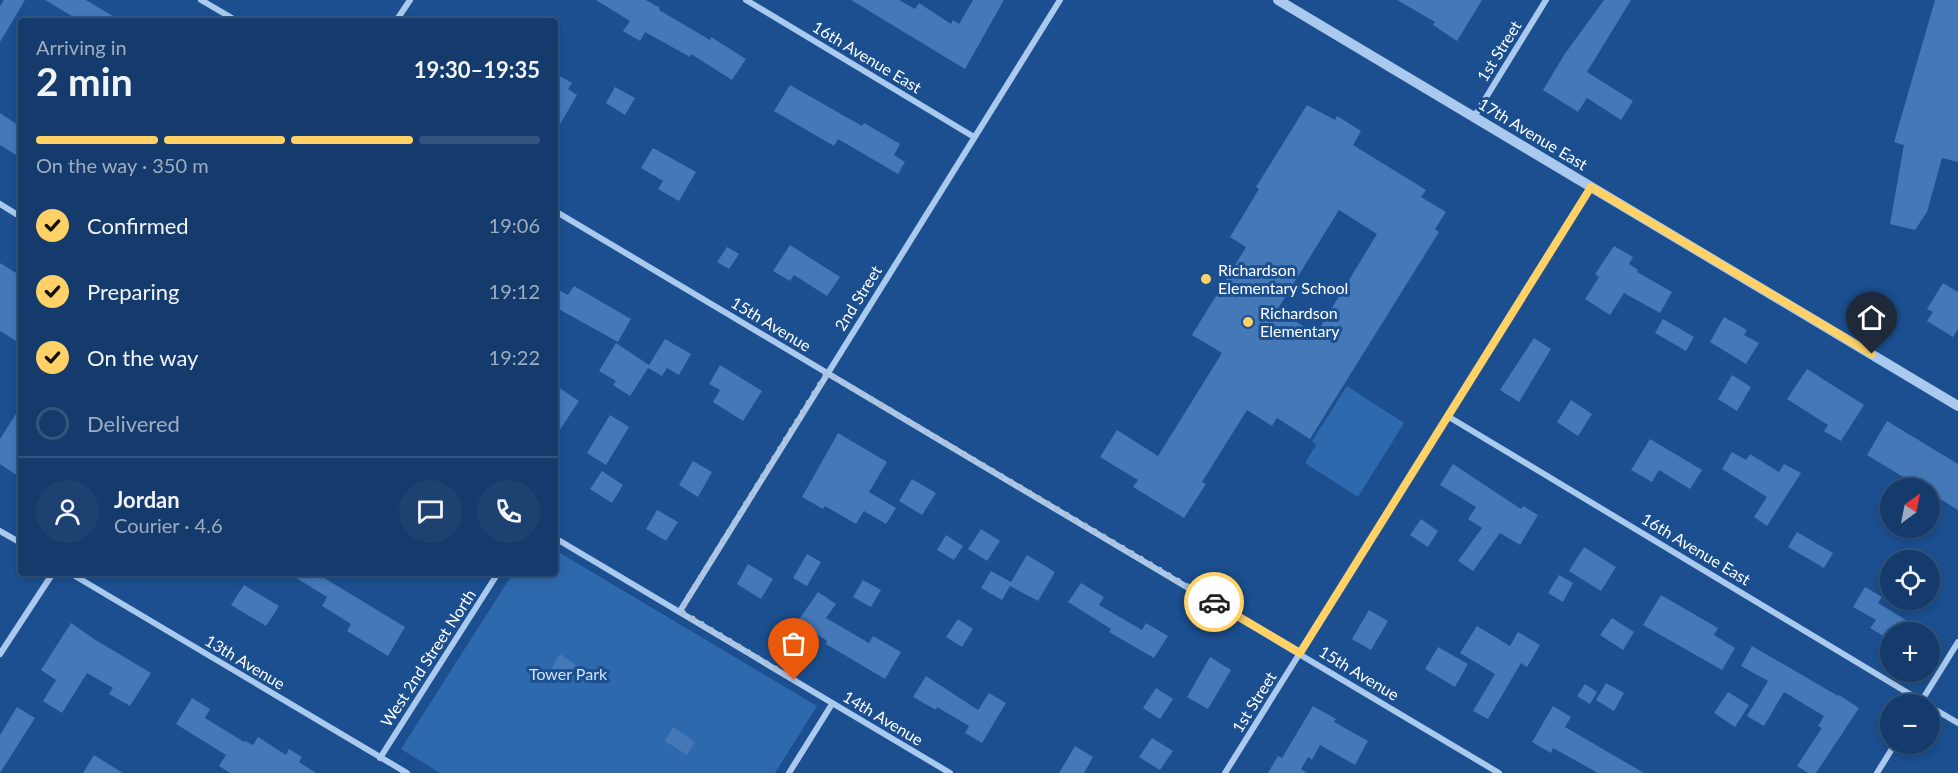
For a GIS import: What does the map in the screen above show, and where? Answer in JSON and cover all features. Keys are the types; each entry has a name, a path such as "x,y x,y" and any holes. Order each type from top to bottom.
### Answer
{"street":[{"path":"201,0 232,18"},
{"path":"398,18 410,0"},
{"name":"16th Avenue East","path":"746,0 975,137"},
{"name":"2nd Street","path":"680,611 1060,0"},
{"name":"17th Avenue East","path":"1278,0 1958,406"},
{"name":"1st Street","path":"1474,117 1546,0"},
{"name":"1st Street","path":"1225,773 1591,187"},
{"path":"0,204 18,215"},
{"name":"15th Avenue","path":"558,213 1499,773"},
{"name":"16th Avenue East","path":"1449,417 1905,694"},
{"path":"0,531 18,541"},
{"name":"14th Avenue","path":"558,539 950,773"},
{"path":"0,654 51,576"},
{"name":"13th Avenue","path":"75,576 407,773"},
{"name":"West 2nd Street North","path":"380,758 496,576"},
{"path":"1926,694 1958,642"},
{"path":"789,773 832,704"},
{"name":"16th Avenue East","path":"1940,712 1958,723"},
{"path":"1877,773 1889,754"}],"green space":[{"path":"1347,386 1404,423 1358,497 1305,463 1316,445 1312,441"},
{"name":"Tower Park","path":"558,552 817,706 775,773 440,773 401,749 511,576 558,576"}],"building":[{"path":"4,0 25,0 0,42 0,6"},
{"path":"45,0 86,0 116,18 75,18"},
{"path":"596,0 646,0 660,8 659,10 710,40 711,37 746,59 732,80 691,54 690,57 645,32 640,41 623,31 630,21"},
{"path":"851,0 899,0 915,9 919,3 951,24 953,20 959,24 973,0 1004,0 965,69"},
{"path":"1397,0 1482,0 1457,41 1433,25 1435,22"},
{"path":"1604,0 1631,0 1587,72 1633,101 1621,120 1587,98 1578,112 1543,90 1564,55"},
{"path":"1935,0 1958,0 1958,162 1942,158 1927,212 1915,230 1890,224 1904,145 1894,142"},
{"path":"558,75 572,83 568,89 577,95 558,128"},
{"path":"790,85 862,126 864,123 900,144 894,155 905,162 898,174 838,139 834,146 774,111"},
{"path":"615,87 635,98 625,115 606,103"},
{"name":"Richardson Elementary","path":"1307,105 1335,120 1337,116 1361,131 1353,145 1426,190 1421,197 1446,212 1435,229 1439,232 1310,439 1277,418 1272,426 1247,410 1202,482 1206,484 1184,518 1133,487 1138,480 1100,457 1117,430 1158,456 1222,353 1192,335 1246,247 1230,237 1259,189 1256,187","holes":["1339,210 1377,234 1316,334 1277,310"]},
{"path":"0,113 18,125 18,156 0,145"},
{"path":"653,148 696,172 679,201 658,189 663,181 641,168"},
{"path":"790,245 840,277 827,296 794,275 790,281 773,271"},
{"path":"1614,246 1633,257 1629,264 1638,270 1637,272 1672,292 1660,313 1624,293 1610,315 1585,299 1599,277 1595,274"},
{"path":"727,247 739,254 729,269 717,262"},
{"path":"0,263 18,274 18,342 0,331"},
{"path":"1943,283 1958,292 1958,329 1953,337 1927,321 1933,312 1927,309"},
{"path":"574,286 631,319 618,342 558,309 558,290 568,295"},
{"path":"1724,317 1747,330 1744,335 1759,343 1746,364 1710,342"},
{"path":"1663,319 1694,337 1686,351 1655,333"},
{"path":"1534,338 1551,349 1519,402 1500,390"},
{"path":"665,339 691,354 679,375 667,368 662,376 648,368 630,396 613,385 616,381 599,371 616,343 649,365"},
{"path":"720,365 762,391 743,421 713,402 720,390 709,384"},
{"path":"1807,369 1864,405 1841,441 1824,431 1828,425 1787,399"},
{"path":"1732,375 1751,387 1737,411 1718,399"},
{"path":"558,387 579,401 558,432"},
{"path":"1571,400 1592,414 1578,436 1557,422"},
{"path":"18,411 18,476 0,464 0,439"},
{"path":"610,415 629,427 606,465 587,453"},
{"path":"1887,421 1958,464 1958,510 1940,499 1940,478 1905,478 1867,455"},
{"path":"838,433 887,462 869,492 896,508 886,524 864,511 856,524 825,506 823,509 802,497"},
{"path":"1650,439 1702,470 1690,489 1659,470 1652,482 1631,470"},
{"path":"1732,452 1746,460 1750,454 1779,472 1784,464 1801,473 1767,526 1754,517 1767,497 1722,469"},
{"path":"693,461 712,472 698,497 679,485"},
{"path":"1453,464 1521,509 1523,506 1538,515 1520,545 1500,533 1473,571 1458,561 1482,528 1468,519 1476,507 1440,485"},
{"path":"602,471 623,485 612,503 590,489"},
{"path":"912,479 936,493 922,515 899,501"},
{"path":"657,510 678,522 666,541 646,529"},
{"path":"1421,519 1438,531 1428,547 1410,535"},
{"path":"981,529 1000,541 987,561 968,549"},
{"path":"1797,532 1833,553 1824,568 1788,547"},
{"path":"946,535 963,546 954,560 937,550"},
{"path":"1584,547 1616,567 1601,591 1569,571"},
{"path":"807,554 821,562 807,586 793,578"},
{"path":"1027,555 1055,572 1038,601 1010,586 1002,600 981,588 991,571 1011,582"},
{"path":"748,564 773,579 761,599 737,584"},
{"path":"1559,575 1573,583 1563,602 1548,593"},
{"path":"293,576 321,576 405,627 388,656 347,631 351,624 322,606 327,597"},
{"path":"863,580 881,590 871,607 853,597"},
{"path":"1081,583 1104,597 1099,605 1142,630 1146,623 1168,636 1154,658 1109,632 1111,629 1068,602"},
{"path":"244,585 279,606 266,626 231,605"},
{"path":"1865,587 1880,596 1878,603 1880,610 1889,610 1909,622 1880,622 1880,634 1870,628 1876,620 1853,607"},
{"path":"818,592 836,604 826,618 869,643 873,636 901,652 885,679 826,644 827,641 798,621"},
{"path":"1661,595 1718,628 1714,635 1735,648 1722,670 1643,625"},
{"path":"1369,610 1388,621 1371,650 1352,639"},
{"path":"1612,618 1634,632 1623,650 1600,635"},
{"path":"958,619 973,629 962,647 946,637"},
{"path":"71,623 151,673 130,706 109,694 113,688 87,673 62,713 43,701 56,680 41,670"},
{"path":"1477,626 1510,646 1518,632 1540,645 1527,667 1521,663 1488,719 1473,711 1495,674 1460,653"},
{"path":"1752,646 1859,708 1816,773 1808,773 1797,766 1822,728 1818,726 1824,716 1784,692 1764,726 1747,716 1768,681 1741,666"},
{"path":"1438,647 1468,664 1455,687 1425,669"},
{"path":"560,654 576,665 567,679 551,669"},
{"path":"1210,657 1231,670 1208,709 1187,697"},
{"path":"926,676 978,710 989,693 1006,703 982,743 965,733 969,726 937,707 936,710 913,697"},
{"path":"1606,683 1624,693 1614,711 1596,700"},
{"path":"1585,684 1597,692 1590,704 1577,696"},
{"path":"1156,688 1173,699 1160,719 1143,708"},
{"path":"1728,692 1749,705 1735,727 1714,713"},
{"path":"192,698 210,709 205,718 244,742 253,745 258,737 286,755 289,749 302,757 299,762 316,773 230,773 219,766 226,755 176,724"},
{"path":"1313,706 1336,719 1334,722 1368,741 1355,765 1320,745 1312,760 1308,757 1301,769 1307,773 1268,773 1278,756 1282,758"},
{"path":"1553,706 1571,717 1565,727 1644,773 1598,773 1553,748 1551,753 1532,742"},
{"path":"17,707 35,718 0,773 0,735"},
{"path":"673,727 695,742 687,755 665,741"},
{"path":"1152,738 1173,751 1160,770 1139,757"},
{"path":"1075,746 1093,757 1084,773 1059,773"},
{"path":"94,755 123,773 83,773"}],"way so far":[{"path":"794,680 680,611 827,373 1214,602"}],"place":[{"name":"Richardson Elementary School","path":"1206,279"},
{"name":"Richardson Elementary","path":"1248,322"}],"route":[{"path":"1214,602 1300,653 1591,187 1872,354"}]}
